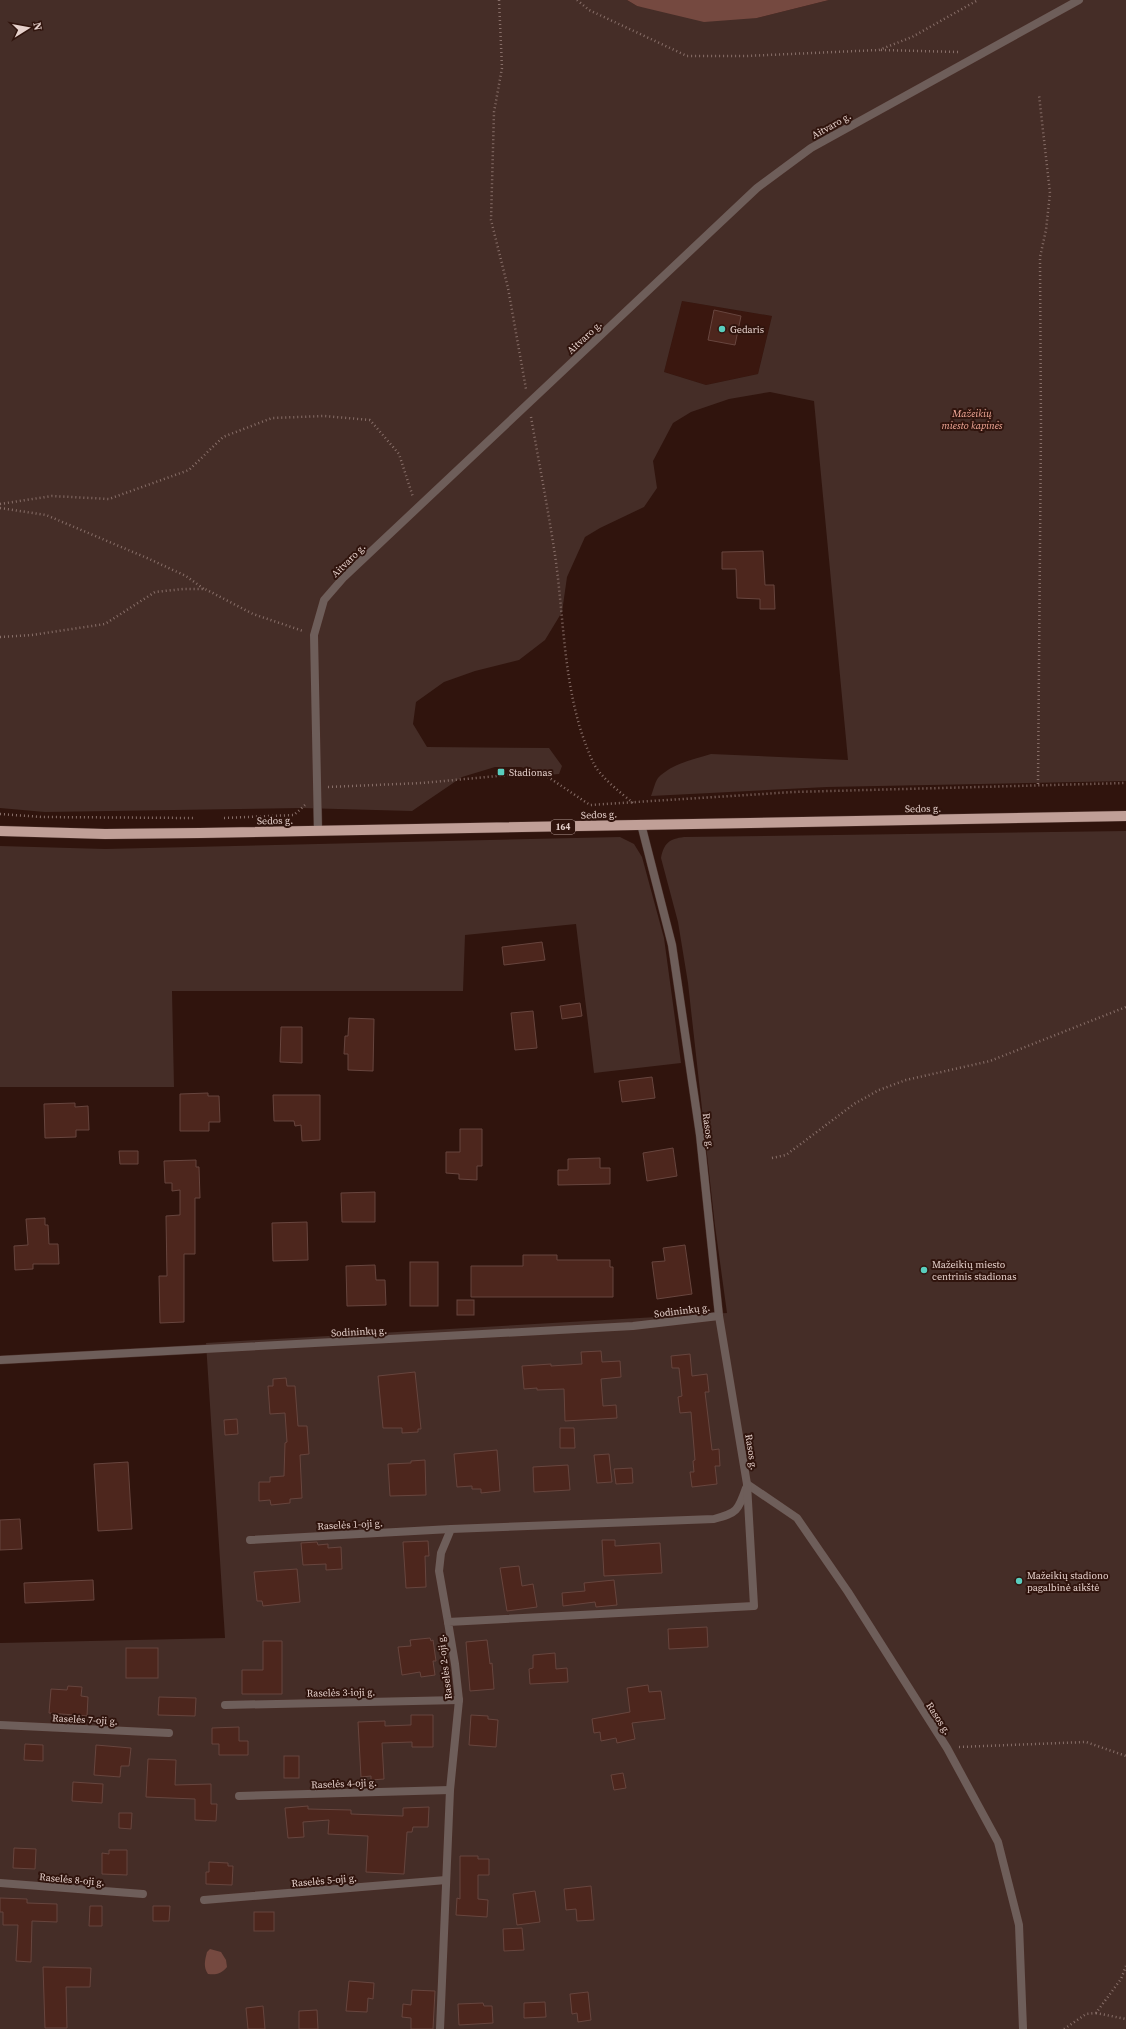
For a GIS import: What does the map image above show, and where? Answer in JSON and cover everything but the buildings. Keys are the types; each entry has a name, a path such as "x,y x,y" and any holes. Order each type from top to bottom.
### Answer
{"main road":[{"name":"Sedos g.","path":"0,831 105,834 1126,816"}],"street":[{"name":"Aitvaro g.","path":"318,831 314,635 324,600 344,577 757,188 811,148 1079,0"},
{"name":"Rasos g.","path":"641,824 672,944 700,1135 719,1316 747,1484 797,1518 848,1592 947,1748 998,1842 1019,1925 1023,2029"},
{"name":"Sodininkų g.","path":"0,1360 633,1326 719,1316"},
{"name":"Raselės 1-oji g.","path":"250,1540 451,1529 714,1519 729,1515 739,1508 747,1484"},
{"name":"Raselės 2-oji g.","path":"440,2029 450,1790 458,1700 455,1664 448,1622 754,1606 747,1484"},
{"path":"448,1622 439,1571 441,1553 451,1529"},
{"name":"Raselės 3-ioji g.","path":"225,1705 458,1700"},
{"name":"Raselės 7-oji g.","path":"0,1725 169,1733"},
{"name":"Raselės 4-oji g.","path":"239,1796 450,1790"},
{"name":"Raselės 5-oji g.","path":"204,1900 446,1880"},
{"name":"Raselės 8-oji g.","path":"0,1883 143,1894"}],"path":[{"path":"499,0 502,68 494,112 491,220 508,288 555,555 564,640 575,714 593,764 633,803"},
{"path":"577,0 589,10 687,56 746,56 879,50 983,53"},
{"path":"879,50 912,37 978,0"},
{"path":"1038,784 1041,428 1040,257 1046,230 1050,193 1039,95"},
{"path":"0,504 52,496 109,500 189,470 224,437 272,418 324,416 370,420 399,454 416,509"},
{"path":"0,508 46,515 186,576 205,589 253,614 314,635"},
{"path":"0,637 32,635 105,624 155,592 183,589 205,589"},
{"path":"218,818 294,815 328,787 422,783 519,774 548,777 590,805 793,792 1038,784 1126,783"},
{"path":"0,814 42,817 195,818"},
{"path":"772,1158 786,1155 854,1104 879,1090 906,1080 990,1061 1126,1007"},
{"path":"947,1748 1086,1742 1126,1756"},
{"path":"1096,2013 1121,1979 1126,1966"},
{"path":"1064,2029 1086,2014 1096,2013 1126,2019"}],"shaded area":[{"path":"627,0 829,0 757,18 704,22 637,6"},
{"path":"682,301 772,316 758,374 706,385 664,372"},
{"path":"210,1949 221,1952 226,1960 227,1967 218,1974 208,1974 205,1969 206,1955"}],"green space":[{"name":"Mažeikių miesto kapinės","path":"0,0 627,0 637,6 757,18 829,0 1126,0 1126,781 827,787 651,796 658,778 663,773 683,763 711,754 848,760 814,401 770,392 729,399 691,412 673,423 653,461 657,488 644,507 600,528 585,537 567,577 562,612 545,640 519,660 475,671 444,682 416,702 413,724 427,747 549,748 562,766 559,774 546,775 521,767 495,767 462,777 412,811 302,808 45,812 0,808","holes":["682,301 772,316 758,374 706,385 664,372"]},
{"path":"1126,831 1126,2029 0,2029 0,1643 225,1638 206,1343 727,1313 715,1226 688,983 678,922 661,858 666,845 674,839 684,837"},
{"path":"620,837 634,844 642,857 664,938 681,1063 594,1073 576,924 465,935 463,991 172,991 174,1087 0,1087 0,846 105,849"}],"place":[{"name":"Gedaris","path":"722,329"},
{"name":"Stadionas","path":"501,772"},
{"name":"Mažeikių miesto centrinis stadionas","path":"924,1270"},
{"name":"Mažeikių stadiono pagalbinė aikštė","path":"1019,1581"}]}
